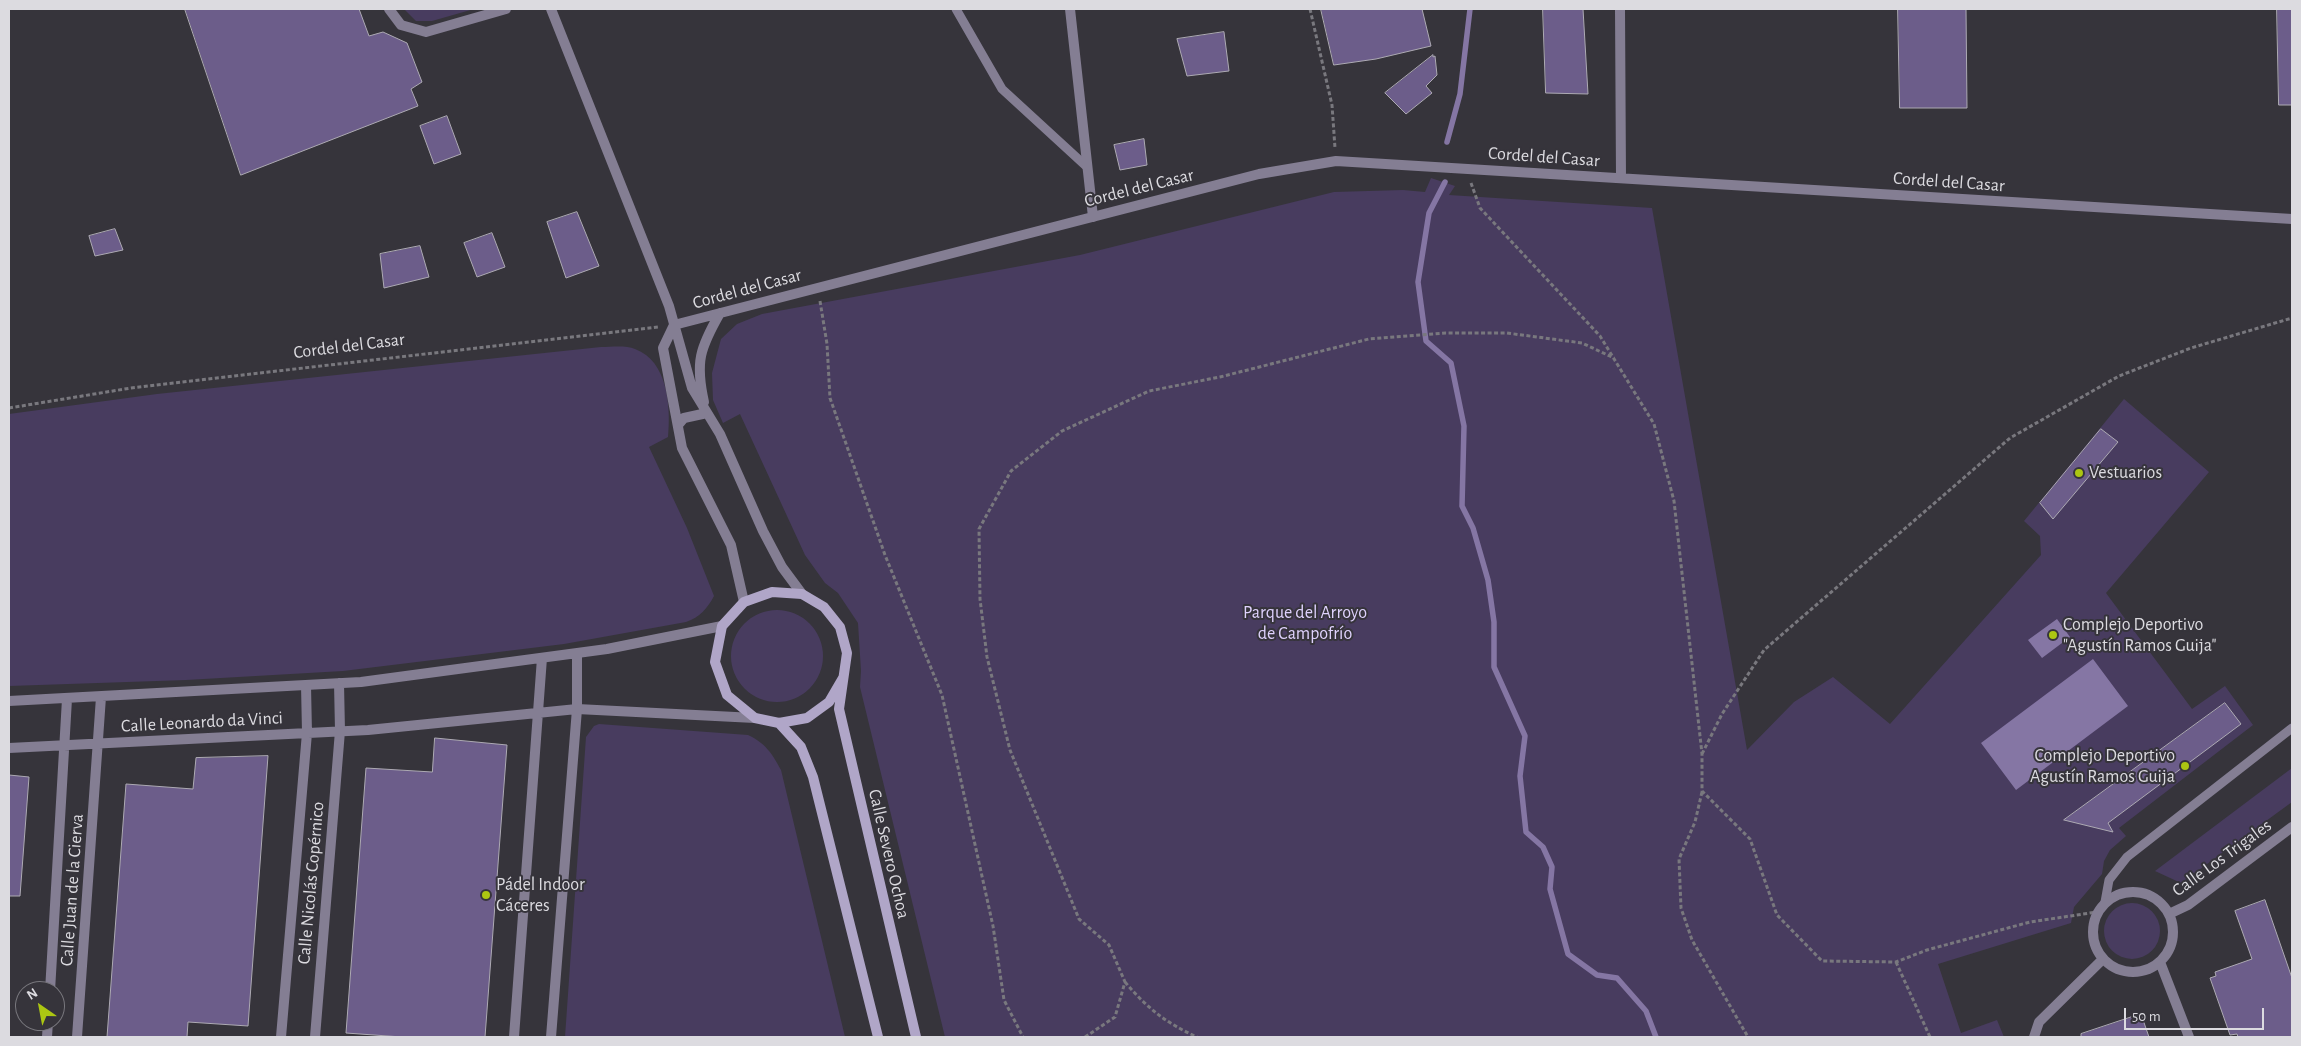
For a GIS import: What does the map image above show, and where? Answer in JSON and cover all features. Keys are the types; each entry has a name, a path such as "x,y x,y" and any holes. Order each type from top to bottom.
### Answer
{"main road":[{"path":"772,592 802,594 824,607 840,627 847,652 843,678 829,702 806,718 779,723 755,718 727,695 715,662 722,626 744,602 772,592"},
{"name":"Calle Severo Ochoa","path":"843,678 839,709 916,1037"},
{"path":"779,723 801,747 813,777 878,1037"}],"street":[{"path":"389,9 401,25 426,32 506,9"},
{"path":"551,9 665,296 692,388 720,434 763,530 782,567 802,594"},
{"path":"1070,9 1093,217"},
{"path":"1620,9 1621,178"},
{"name":"Cordel del Casar","path":"674,325 1260,174 1336,161 2292,219"},
{"path":"707,413 699,378 702,348 720,313"},
{"path":"674,325 663,348 682,448 731,545 744,602"},
{"path":"678,426 684,418 707,413"},
{"name":"Calle Leonardo da Vinci","path":"9,700 67,699 339,684 577,653 722,626"},
{"path":"551,1037 577,709 577,653"},
{"path":"514,1037 536,713 542,658"},
{"path":"339,684 340,731"},
{"name":"Calle Leonardo da Vinci","path":"306,685 307,733"},
{"name":"Calle Leonardo da Vinci","path":"99,744 101,697"},
{"path":"66,746 67,699"},
{"name":"Calle Leonardo da Vinci","path":"9,748 340,731 577,709 755,718"},
{"name":"Calle Nicolás Copérnico","path":"315,1037 340,731"},
{"name":"Calle Nicolás Copérnico","path":"281,1037 307,733"},
{"name":"Calle Juan de la Cierva","path":"77,1037 99,744"},
{"name":"Calle Juan de la Cierva","path":"51,981 66,746"},
{"name":"Calle Los Trigales","path":"2169,914 2188,905 2292,827"},
{"path":"2140,892 2152,896 2162,904 2169,914 2173,926 2168,952 2160,962 2137,972 2124,971 2103,959 2096,948 2093,924 2105,902 2122,893 2140,892"},
{"path":"2034,1037 2039,1022 2103,959"},
{"path":"2160,962 2189,1037"}],"lane":[{"path":"956,9 1002,89 1087,167"},
{"path":"2105,902 2109,880 2127,857 2292,728"}],"path":[{"path":"1310,9 1332,105 1336,161"},
{"path":"1466,168 1480,208 1600,336 1654,424 1674,501 1702,754 1702,791 1694,822 1679,859 1681,908 1692,940 1748,1037"},
{"path":"818,288 827,344 830,398 885,555 942,695 993,926 1004,1000 1023,1037"},
{"path":"1702,754 1722,714 1764,650 2010,438 2119,376 2191,348 2292,318"},
{"name":"Cordel del Casar","path":"9,408 130,388 674,325"},
{"path":"1197,1037 1182,1030 1146,1006 1125,982 1109,945 1079,919 1010,750 987,657 980,599 979,528 1011,471 1062,431 1149,391 1220,377 1369,339 1446,333 1507,332 1582,343 1614,358"},
{"path":"1702,791 1750,839 1777,915 1822,961 1896,962 1926,950 2030,922 2098,912"},
{"path":"1896,962 1930,1037"},
{"path":"1086,1037 1115,1017 1125,982"}],"green space":[{"path":"404,9 474,9 432,21 416,21"},
{"name":"Parque del Arroyo de Campofrío","path":"1431,178 1455,186 1449,195 1652,208 1747,750 1794,702 1833,677 1890,724 2041,555 2040,536 2024,521 2124,399 2209,472 2106,593 2192,709 2225,686 2253,725 2119,828 2126,836 2110,850 2104,861 2102,874 2074,907 2071,923 1938,964 1961,1033 1997,1020 2004,1037 945,1037 860,687 858,623 838,593 825,583 805,555 740,414 723,423 713,400 712,373 721,339 737,324 762,314 1080,255 1334,192 1403,190 1425,192"},
{"path":"618,346 635,349 646,355 661,374 668,399 668,437 649,447 687,528 714,596 706,609 695,618 686,622 564,644 343,671 186,680 9,686 9,414 157,394"},
{"path":"777,610 795,614 809,624 819,638 823,656 819,674 809,688 795,698 777,702 759,698 745,688 735,674 731,656 735,638 745,624 759,614"},
{"path":"599,724 748,735 764,745 781,770 845,1037 565,1037 586,737 594,726"},
{"path":"2292,768 2292,802 2181,883 2155,871"},
{"path":"2126,903 2138,903 2148,907 2156,915 2160,931 2156,947 2148,955 2138,959 2126,959 2116,955 2108,947 2104,937 2104,925 2108,915 2116,907"}],"shaded area":[{"path":"2057,619 2070,637 2042,658 2028,640"},
{"path":"2093,659 2128,706 2016,790 1981,743"}],"building":[{"path":"185,9 359,9 369,36 383,32 407,43 422,82 411,89 418,106 241,175"},
{"path":"1321,9 1422,9 1431,46 1376,59 1334,65"},
{"path":"1543,9 1583,9 1588,94 1546,93"},
{"path":"1898,9 1966,9 1967,108 1900,108"},
{"path":"2277,9 2292,9 2292,105 2279,105"},
{"path":"1224,32 1229,71 1187,76 1177,39"},
{"path":"1433,55 1433,57 1435,56 1437,75 1426,86 1432,93 1406,114 1385,93"},
{"path":"447,116 461,154 434,164 420,126"},
{"path":"1144,139 1147,165 1120,170 1114,145"},
{"path":"577,212 599,266 566,278 547,222"},
{"path":"115,229 123,250 95,256 89,236"},
{"path":"492,233 505,267 477,277 464,243"},
{"path":"420,246 429,277 384,288 380,254"},
{"name":"Vestuarios","path":"2101,429 2118,442 2053,519 2040,503"},
{"path":"2225,703 2241,724 2108,823 2113,832 2064,820"},
{"path":"435,738 507,745 485,1037 402,1037 346,1033 366,768 432,772"},
{"path":"268,756 248,1026 188,1022 187,1037 107,1037 126,784 193,789 196,758"},
{"path":"9,775 29,777 20,896 9,896"},
{"path":"2265,900 2292,978 2292,1037 2238,1037 2237,1034 2230,1035 2210,978 2216,976 2215,972 2252,959 2235,911"},
{"path":"2141,1014 2149,1037 2081,1037 2081,1034"}],"waterway":[{"path":"1447,142 1460,94 1470,9"},
{"path":"1445,182 1429,213 1418,282 1426,341 1451,363 1464,426 1462,506 1473,528 1488,580 1494,622 1494,667 1525,736 1520,776 1526,832 1543,847 1552,867 1550,889 1568,954 1597,975 1617,978 1646,1011 1656,1037"}],"place":[{"name":"Vestuarios","path":"2079,473"},
{"name":"Complejo Deportivo \"Agustín Ramos Guija\"","path":"2053,635"},
{"name":"Complejo Deportivo Agustín Ramos Guija","path":"2185,766"},
{"name":"Pádel Indoor Cáceres","path":"486,895"}]}
